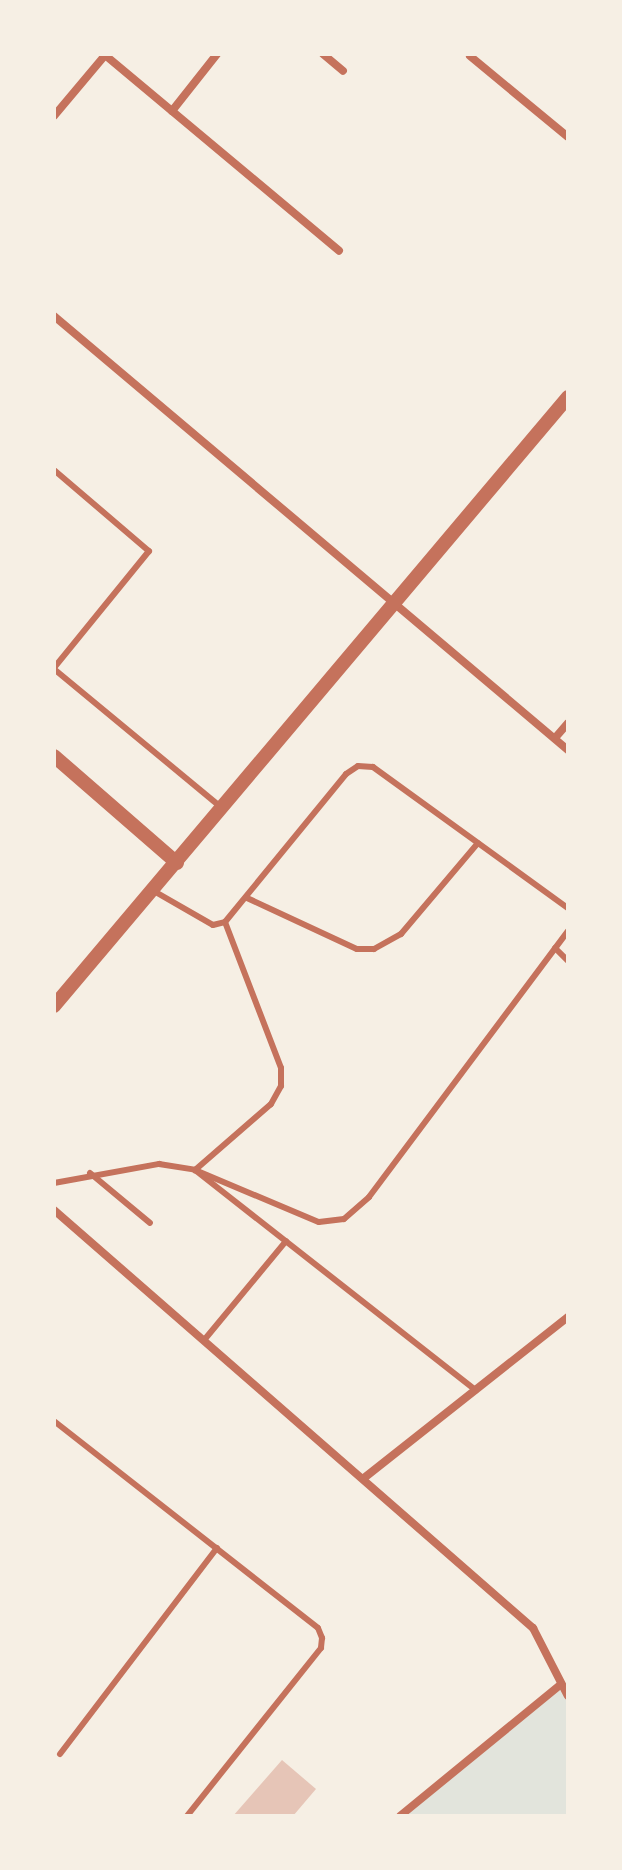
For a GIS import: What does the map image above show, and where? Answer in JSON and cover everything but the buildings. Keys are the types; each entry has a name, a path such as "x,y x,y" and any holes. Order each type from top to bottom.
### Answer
{"street":[{"path":"54,116 105,54 339,251"},
{"path":"172,111 217,54"},
{"path":"323,54 343,71"},
{"path":"470,56 568,137"},
{"path":"54,316 568,750"},
{"path":"54,1006 568,397"},
{"path":"555,738 568,723"},
{"path":"54,756 177,863"},
{"path":"54,1210 533,1628 568,1696"},
{"path":"364,1478 568,1317"},
{"path":"400,1816 561,1684"}],"lane":[{"path":"54,470 149,551 54,668 222,808"},
{"path":"152,890 213,925 225,922 358,766 373,767 568,908"},
{"path":"247,898 357,949 374,949 401,934 478,843"},
{"path":"195,1170 271,1104 281,1086 281,1068 225,922"},
{"path":"54,1183 90,1173 159,1164 195,1170 319,1222 344,1219 369,1197 568,931"},
{"path":"555,948 568,961"},
{"path":"195,1170 476,1390"},
{"path":"90,1173 150,1223"},
{"path":"205,1339 286,1241"},
{"path":"54,1421 318,1628 322,1638 321,1648 187,1816"},
{"path":"60,1754 217,1548"}],"shaded area":[{"path":"561,1684 568,1696 568,1816 400,1816"}]}
